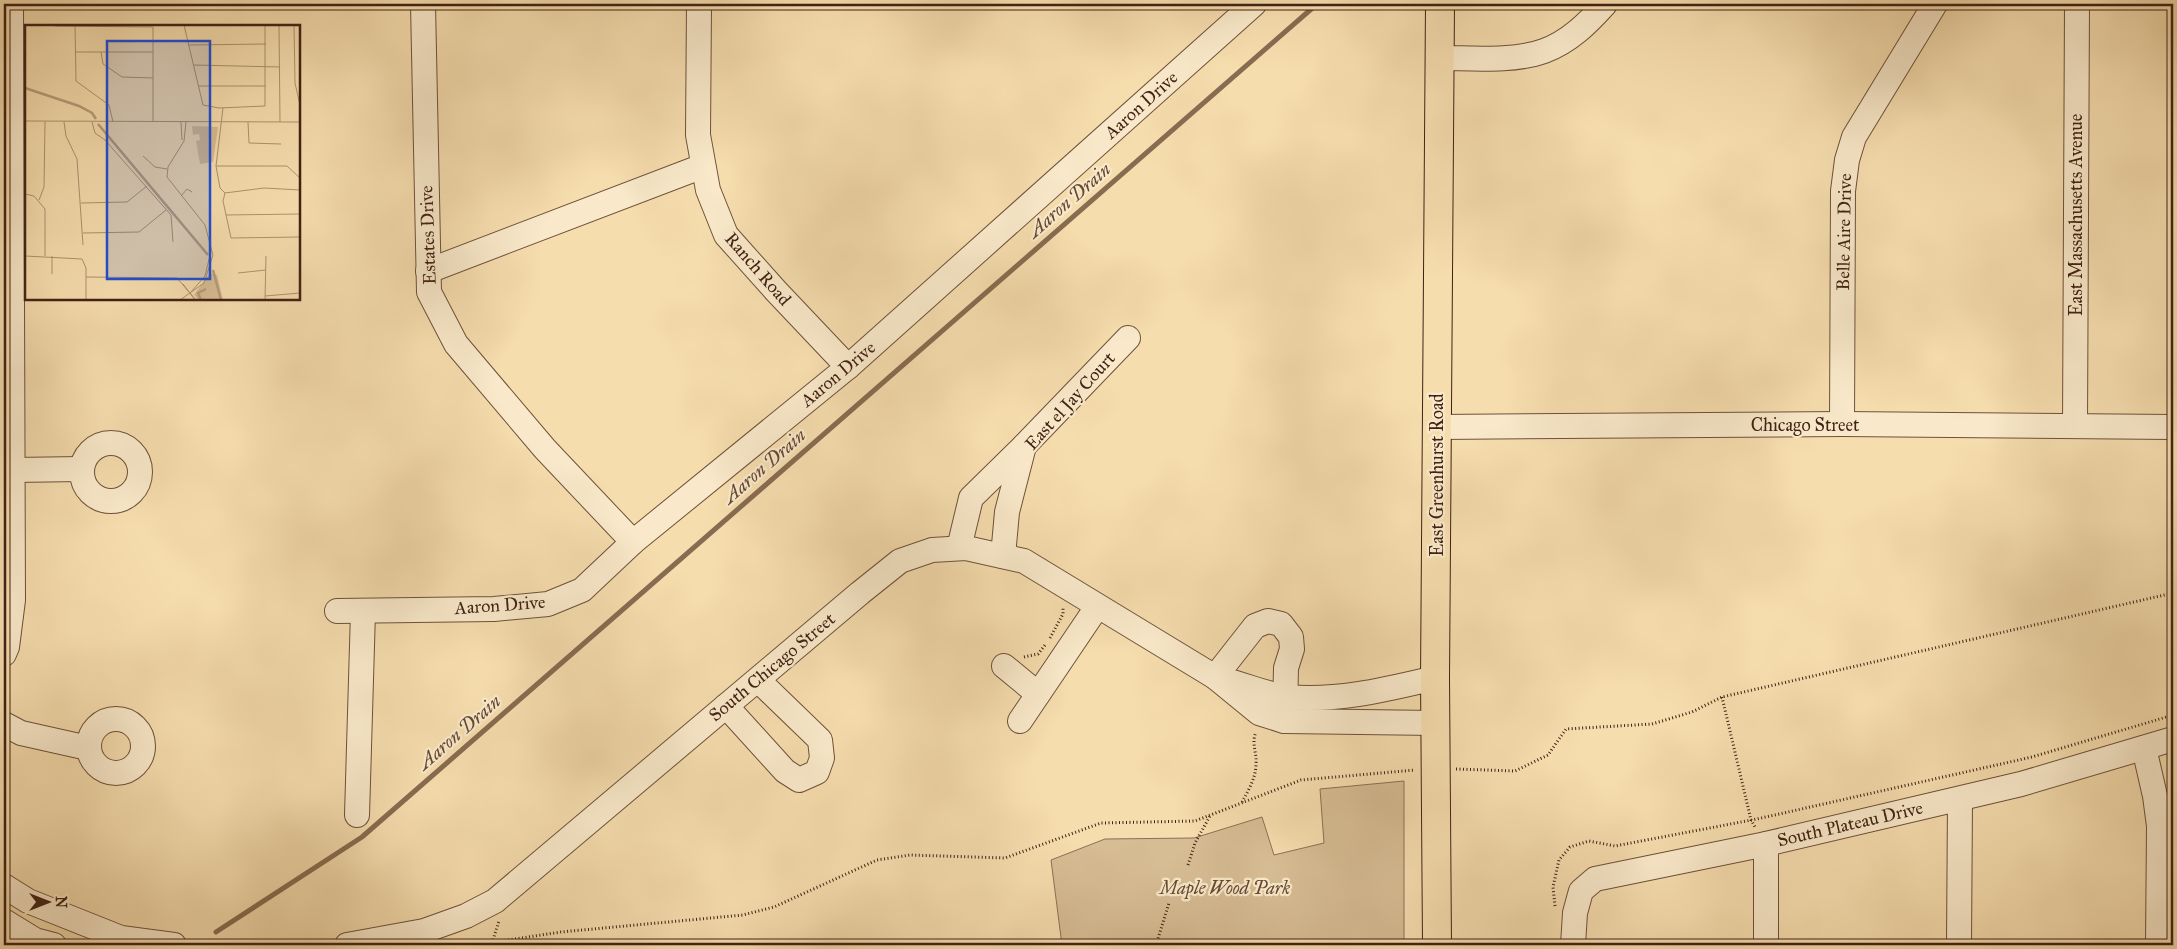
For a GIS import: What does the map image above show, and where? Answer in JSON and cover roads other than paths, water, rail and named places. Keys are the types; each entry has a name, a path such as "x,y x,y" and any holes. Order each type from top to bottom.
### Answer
{"main road":[{"name":"East Greenhurst Road","path":"1437,945 1419,770 1436,723 1440,4"}],"street":[{"path":"4,654 7,647 13,600 13,470 18,201 10,4"},
{"name":"Estates Drive","path":"423,4 429,292 456,344 545,450 632,542"},
{"name":"Ranch Road","path":"699,4 698,135 708,190 726,235 776,291 848,366"},
{"name":"Aaron Drive","path":"337,611 494,609 548,604 582,590 632,542 848,366 1254,4"},
{"path":"1440,58 1519,57 1544,51 1570,37 1591,20 1605,4"},
{"name":"Belle Aire Drive","path":"1842,424 1843,191 1847,160 1854,137 1935,4"},
{"name":"East Massachusetts Avenue","path":"2075,426 2077,4"},
{"path":"428,271 703,166"},
{"name":"East el Jay Court","path":"1003,556 1007,512 1024,446 1128,338"},
{"name":"Chicago Street","path":"1438,427 1842,424 2173,427"},
{"path":"959,548 971,498 1024,446"},
{"path":"13,470 82,469"},
{"name":"South Chicago Street","path":"347,945 424,931 466,916 495,901 900,561 932,550 966,548 1024,561 1215,677 1259,713 1284,721 1436,723"},
{"path":"1020,721 1097,607"},
{"path":"357,815 363,612"},
{"path":"1215,677 1255,626 1268,621 1282,624 1291,637 1292,649 1286,668 1284,721"},
{"path":"1010,659 1038,694"},
{"name":"South Chicago Street","path":"1215,677 1285,697 1316,698 1365,693 1435,678"},
{"path":"726,706 785,771 799,780 817,772 822,758 820,740 758,680"},
{"path":"4,724 22,733 88,748"},
{"name":"South Plateau Drive","path":"1573,945 1575,913 1581,891 1595,879 1766,844 1960,799 2021,784 2173,739"},
{"path":"2144,748 2155,796 2159,826 2158,945"},
{"path":"1959,945 1960,799"},
{"path":"1766,844 1766,945"},
{"path":"4,886 28,901 121,938 174,945"},
{"path":"4,920 35,940 54,945"}],"waterway":[{"name":"Aaron Drain","path":"216,932 362,837 1317,4"}],"park label":[{"name":"Maple Wood Park","path":"1225,888"}]}
